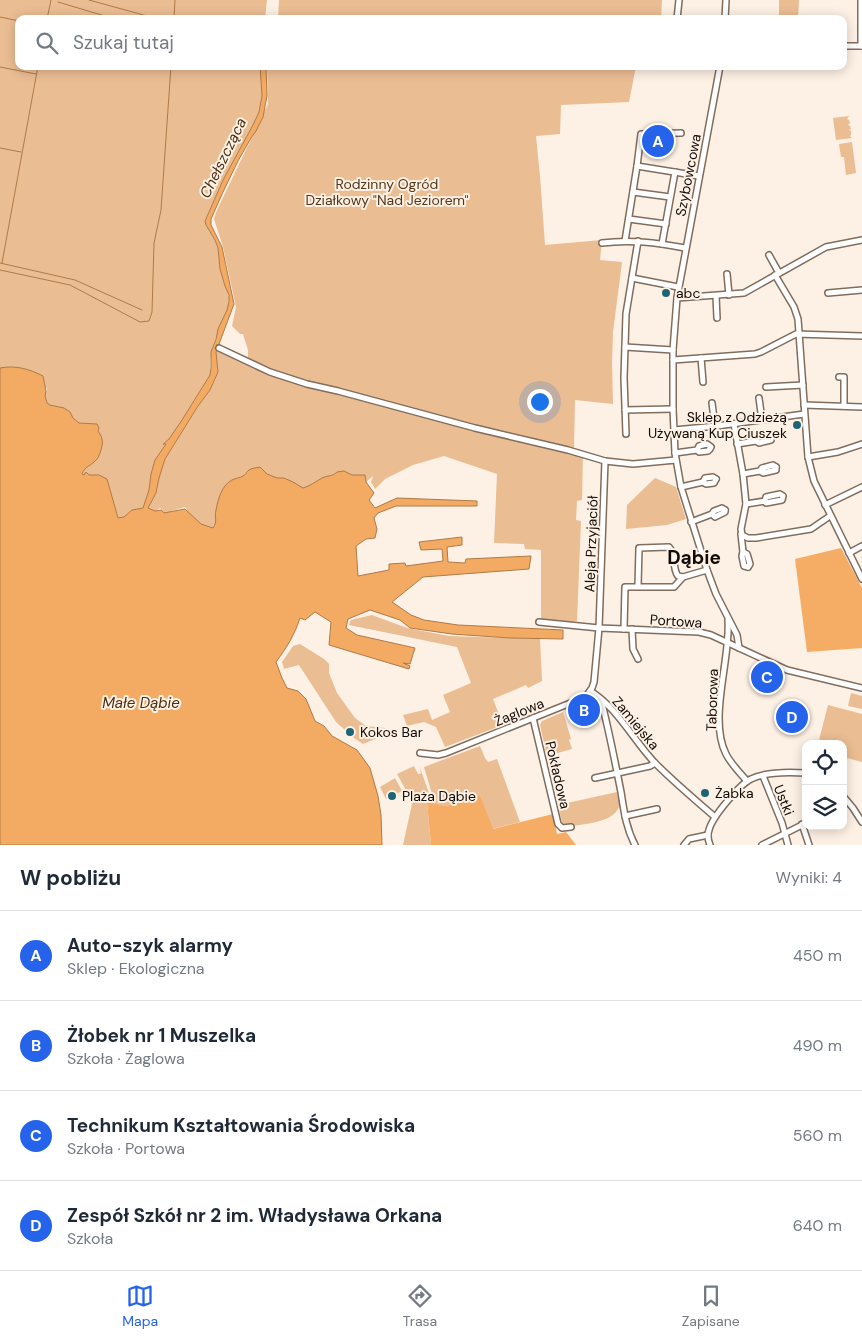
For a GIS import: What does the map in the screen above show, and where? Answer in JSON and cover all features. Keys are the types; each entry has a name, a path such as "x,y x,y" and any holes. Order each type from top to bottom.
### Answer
{"street":[{"path":"677,15 679,0"},
{"path":"725,15 726,0"},
{"path":"847,46 861,46 861,4"},
{"name":"Szybowcowa","path":"719,70 678,287 673,350 673,408 675,453 681,488 716,594 736,635 739,648"},
{"path":"625,241 638,166 641,134 681,133"},
{"path":"638,166 699,176"},
{"path":"662,244 675,172"},
{"path":"632,192 670,197"},
{"path":"628,219 666,224"},
{"path":"677,298 744,293 826,247 862,240"},
{"path":"602,243 638,241 685,248"},
{"path":"626,434 624,378 626,314 638,241"},
{"path":"769,255 798,319 804,414 808,457 812,474 830,516 862,579"},
{"path":"727,274 729,295"},
{"path":"632,278 678,287"},
{"path":"828,293 862,290"},
{"path":"716,296 717,318"},
{"path":"673,360 755,354 799,334 862,336"},
{"path":"625,347 673,350"},
{"path":"219,348 270,372 307,384 605,461 632,464 676,460"},
{"path":"701,358 703,382"},
{"path":"839,377 844,378 844,406"},
{"path":"766,387 803,385"},
{"path":"759,398 762,420"},
{"path":"712,403 715,426"},
{"path":"804,405 862,406"},
{"path":"625,410 673,408"},
{"path":"674,430 804,414"},
{"path":"734,424 746,504 741,529 743,552"},
{"path":"737,444 756,441"},
{"path":"808,457 838,452 862,444"},
{"path":"675,453 697,450"},
{"name":"Aleja Przyjaciół","path":"599,628 605,461"},
{"path":"743,474 760,471"},
{"path":"681,488 703,482"},
{"path":"825,505 862,486"},
{"path":"746,504 765,501"},
{"path":"691,522 712,514"},
{"path":"741,533 748,538 810,529 830,516"},
{"path":"849,553 862,546"},
{"path":"638,586 639,548 670,547 674,552 674,570 678,576 683,577"},
{"path":"624,629 625,587 674,587 683,577 708,570"},
{"name":"Szybowcowa","path":"727,642 728,617"},
{"name":"Portowa","path":"539,622 599,628 699,632 711,635 787,670 862,688"},
{"path":"590,691 594,682 599,628"},
{"path":"632,629 633,649 638,659"},
{"name":"Taborowa","path":"727,642 720,728 726,754 747,781"},
{"name":"Zamiejska","path":"590,691 600,698 655,763 691,797 716,817"},
{"name":"Żaglowa","path":"420,753 438,755 584,698 590,691"},
{"path":"600,698 628,831 634,845"},
{"name":"Pokładowa","path":"533,718 558,824 562,828 571,827"},
{"name":"Zamiejska","path":"595,778 650,766 655,763"},
{"path":"710,845 708,834 710,826 733,795 747,781 753,778 780,773 802,773"},
{"name":"Ustki","path":"762,776 788,845"},
{"path":"847,804 862,822"},
{"path":"625,816 657,809"},
{"path":"762,845 802,825"},
{"path":"806,830 810,845"},
{"path":"684,845 689,839 708,834"}],"green space":[{"path":"0,0 267,0 265,15 15,15 15,70 260,70 262,96 259,112 223,180 205,220 218,249 223,279 229,298 228,309 219,326 212,350 210,375 169,439 163,443 166,444 155,461 143,508 123,526 85,482 53,420 43,394 47,391 47,388 0,374"},
{"path":"279,0 662,0 661,15 278,15"},
{"path":"779,0 799,0 798,15 779,15"},
{"name":"Rodzinny Ogród Działkowy \"Nad Jeziorem\"","path":"267,70 635,70 629,102 561,105 560,134 536,136 545,245 602,240 600,260 622,262 613,332 613,404 575,400 574,448 583,451 582,500 577,501 576,520 581,521 577,621 541,619 541,550 525,549 524,544 494,543 497,474 444,456 413,465 385,479 375,489 371,482 373,476 366,482 334,475 324,477 313,492 247,472 244,476 230,481 228,549 186,513 187,509 185,507 162,514 161,508 158,509 155,517 148,508 156,493 165,459 215,380 218,372 217,349 248,363 248,350 243,334 240,334 232,326 236,307 223,247 214,219 268,104"},
{"path":"849,116 847,119 850,123 848,125 851,129 849,130 851,131 850,136 852,138 836,140 833,118"},
{"path":"852,142 856,173 846,175 844,157 841,157 839,144"},
{"path":"655,478 676,487 686,519 667,525 626,529 627,505"},
{"path":"372,615 407,628 449,636 540,639 542,681 528,688 526,685 493,699 503,725 445,747 436,727 424,722 407,726 403,715 428,709 432,720 450,712 443,695 471,683 457,647 349,625 351,620"},
{"path":"300,644 329,664 329,673 337,693 355,718 366,726 385,728 387,734 363,744 336,722 299,665 284,669 282,662 293,646"},
{"path":"851,693 862,696 862,709 848,706"},
{"path":"828,705 862,714 862,762 847,758 847,740 819,740"},
{"path":"563,712 572,749 547,756 540,725 542,721"},
{"path":"480,746 488,762 497,759 520,822 492,829 480,795 446,806 427,802 431,845 403,845 412,804 397,774 414,766 418,774 420,774 419,765 430,796 432,794 424,767"},
{"path":"395,778 402,791 386,799 380,787"},
{"path":"617,792 620,806 616,812 606,819 575,826 562,822 558,805"}],"shaded area":[{"path":"841,548 862,588 862,648 807,652 795,559"},
{"path":"480,795 493,829 553,814 557,834 566,832 576,845 431,845 427,802 446,806"}],"water":[{"name":"Małe Dąbie","path":"260,70 266,70 267,96 263,117 238,161 211,219 211,225 222,247 234,304 216,352 218,372 210,390 165,459 156,493 148,508 155,511 161,510 164,513 185,509 201,524 213,528 218,501 226,485 246,474 250,469 260,467 267,474 277,478 284,478 303,488 337,472 344,471 352,475 365,475 366,482 374,493 369,500 375,508 397,498 477,501 477,506 396,506 378,513 374,518 377,529 375,538 366,539 356,546 358,576 389,570 389,564 405,563 406,566 443,561 442,549 421,550 419,542 462,537 462,545 447,547 448,562 465,563 466,559 531,556 529,569 423,577 392,602 411,615 424,620 458,625 563,630 563,639 452,634 410,628 400,620 370,610 348,619 346,628 357,635 415,648 410,664 403,663 410,666 409,669 329,645 331,622 315,612 305,620 300,618 290,641 276,662 287,688 298,691 306,699 315,721 324,726 332,736 357,750 370,768 381,815 382,845 0,845 0,368 22,368 43,376 47,403 64,408 79,423 97,424 102,439 101,450 97,459 82,474 84,475 86,472 89,475 99,475 107,479 118,518 124,517 132,510 143,508 155,460 166,444 163,444 169,439 182,420 210,375 211,352 218,329 227,310 229,295 220,269 218,248 205,221 223,180 259,112 262,96"}],"waterway":[{"path":"48,15 51,0"},
{"path":"89,0 143,15"},
{"path":"174,15 175,0"},
{"path":"58,2 102,15"},
{"path":"0,17 15,20"},
{"path":"0,67 15,70"},
{"path":"15,70 36,74"},
{"path":"2,263 37,70"},
{"path":"0,270 70,285 140,322 149,321 152,312 154,243 161,210 171,70"},
{"path":"0,148 21,152"},
{"path":"0,263 75,280 142,310"}],"place":[{"name":"Auto-szyk alarmy","path":"658,141"},
{"name":"abc","path":"666,293"},
{"name":"Sklep z Odzieżą Używaną Kup Ciuszek","path":"797,425"},
{"name":"Technikum Kształtowania Środowiska","path":"767,677"},
{"name":"Żłobek nr 1 Muszelka","path":"584,710"},
{"name":"Zespół Szkół nr 2 im. Władysława Orkana","path":"792,717"},
{"name":"Kokos Bar","path":"350,732"},
{"name":"Żabka","path":"705,793"},
{"name":"Plaża Dąbie","path":"392,796"}],"district":[{"name":"Dąbie","path":"694,557"}],"water label":[{"name":"Chełszcząca","path":"223,158"}]}
